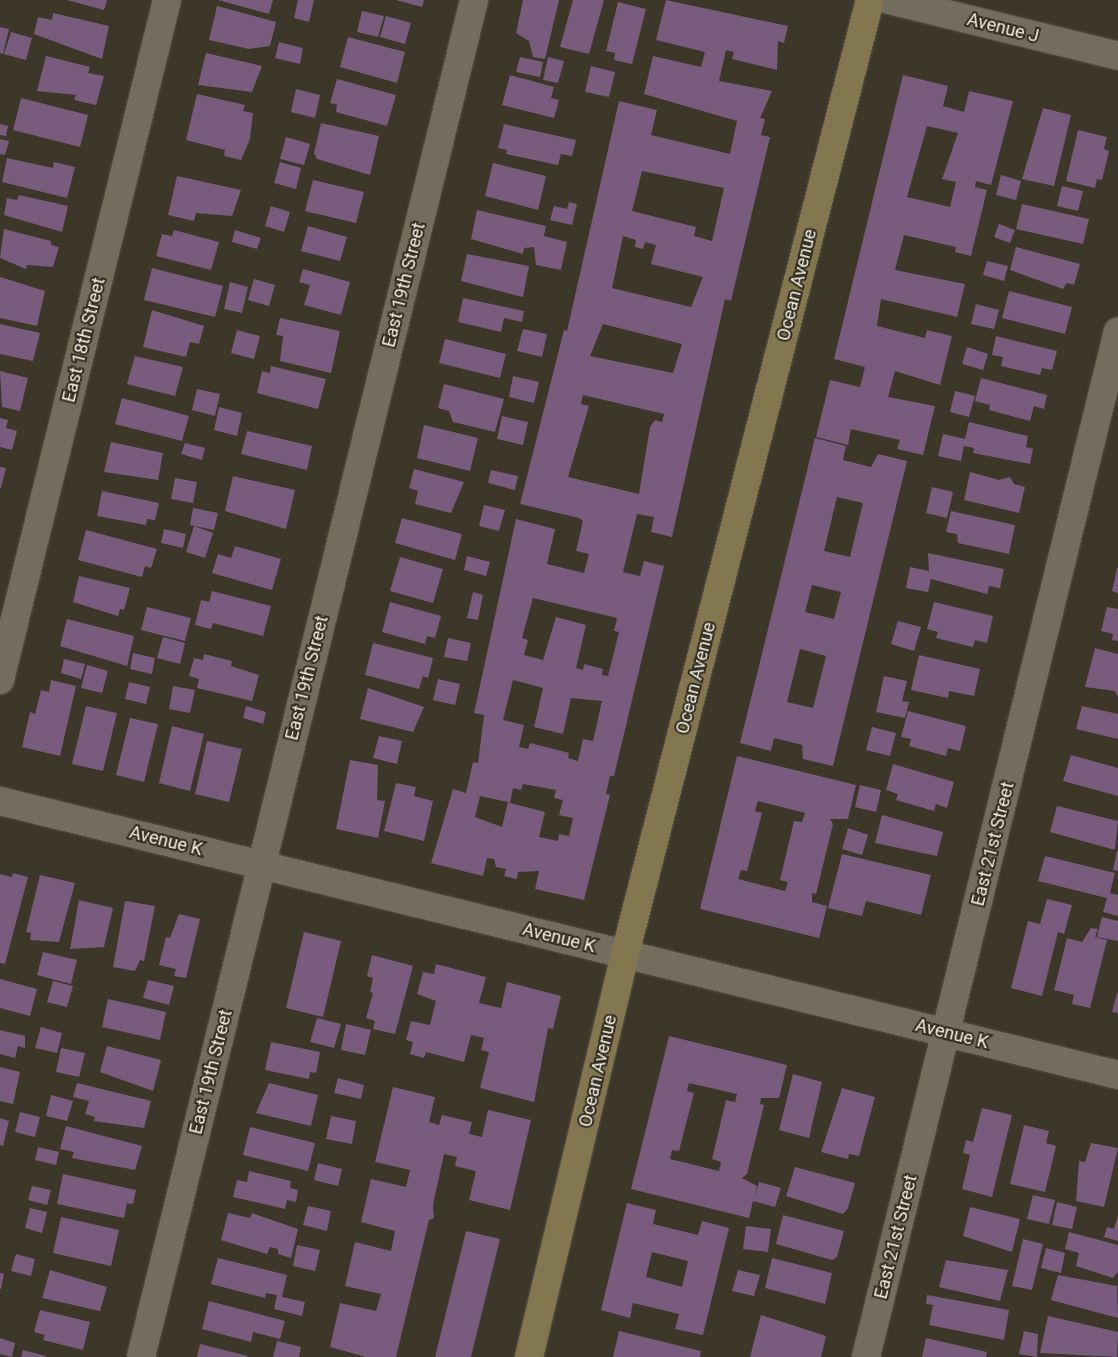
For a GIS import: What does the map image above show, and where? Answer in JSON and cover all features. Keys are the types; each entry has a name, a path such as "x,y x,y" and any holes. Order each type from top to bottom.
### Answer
{"main road":[{"name":"Ocean Avenue","path":"529,1357 626,954 870,0"}],"street":[{"name":"East 18th Street","path":"0,680 167,0"},
{"name":"East 19th Street","path":"141,1357 474,0"},
{"name":"Avenue J","path":"889,0 1118,56"},
{"name":"East 21st Street","path":"866,1357 1118,331"},
{"name":"Avenue K","path":"0,801 1118,1075"}],"building":[{"path":"67,0 107,0 104,10"},
{"path":"218,0 273,0 269,14"},
{"path":"298,0 314,0 309,22 294,18"},
{"path":"396,0 424,0 422,7"},
{"path":"523,0 559,0 545,59 533,57 529,41 516,33"},
{"path":"573,0 604,0 589,54 560,47"},
{"path":"666,0 788,26 784,43 778,41 777,70 732,59 734,52 726,50 719,81 772,91 760,118 765,119 761,135 770,137 731,301 725,299 672,537 651,532 654,517 637,514 623,572 640,576 644,561 664,566 614,776 610,776 606,794 610,795 584,900 535,889 539,871 518,872 517,879 504,876 506,869 496,867 494,859 487,858 483,876 431,863 453,789 466,793 473,762 478,763 484,715 474,713 516,519 555,529 547,564 584,573 589,554 576,551 583,521 579,518 520,504 564,330 567,331 619,101 657,110 651,135 730,154 737,121 644,94 653,56 701,67 705,52 656,40","holes":["642,171 724,188 712,241 694,236 696,227 632,211","623,236 636,240 635,247 643,249 645,242 656,245 651,264 703,277 691,307 612,288","603,324 682,344 673,373 590,356","583,395 664,414 662,422 655,420 650,427 639,494 568,477 589,406 581,404","533,598 617,618 614,631 619,632 608,676 602,675 603,669 584,664 583,670 576,668 586,625 556,617 543,660 524,655 528,640 522,638","513,680 543,688 534,727 563,734 571,698 602,701 593,741 583,739 578,761 568,758 569,753 530,743 528,749 519,747 524,725 503,720","523,784 556,790 554,798 563,800 559,815 573,818 569,836 559,834 558,841 539,837 545,812 510,803 513,788 521,790","480,796 508,802 502,827 475,817"]},
{"path":"618,2 646,9 632,64 614,60 615,53 606,51"},
{"path":"217,6 276,22 270,46 249,49 209,40"},
{"path":"362,11 384,16 378,37 357,32"},
{"path":"53,13 109,26 102,59 34,34 38,17 52,20"},
{"path":"386,16 411,23 405,44 380,37"},
{"path":"0,27 9,29 3,54 0,53"},
{"path":"11,32 32,38 26,60 4,54"},
{"path":"348,37 405,52 397,83 340,67"},
{"path":"279,42 303,48 300,64 275,58"},
{"path":"206,53 262,66 252,92 198,85"},
{"path":"46,56 90,67 88,73 104,76 96,105 74,100 76,95 37,91"},
{"path":"520,57 543,62 540,77 516,72"},
{"path":"548,57 564,61 558,83 543,80"},
{"path":"591,66 615,72 609,97 585,92"},
{"path":"510,75 554,87 551,98 559,100 554,118 502,105"},
{"path":"903,75 948,86 943,106 964,112 969,91 1013,101 991,185 976,181 975,187 987,190 971,256 955,252 956,247 904,235 895,270 965,284 957,317 881,299 877,326 925,338 927,330 952,336 940,385 895,371 888,397 935,406 923,455 897,449 900,440 851,429 848,445 816,437 830,380 860,387 865,367 834,359","holes":["927,126 958,133 942,179 956,182 950,207 907,197"]},
{"path":"337,79 396,95 387,126 336,112 337,105 330,103"},
{"path":"296,89 320,95 315,118 291,112"},
{"path":"197,94 245,105 243,111 253,113 250,139 241,160 224,156 225,150 186,140"},
{"path":"21,98 88,115 80,147 13,130"},
{"path":"1043,108 1071,115 1054,186 1022,179"},
{"path":"321,123 379,136 370,175 317,159 314,153"},
{"path":"0,124 8,126 6,136 0,135"},
{"path":"504,124 576,140 572,156 561,154 558,165 506,154 507,150 498,148"},
{"path":"1078,130 1107,137 1104,149 1109,151 1102,180 1097,179 1095,188 1066,181"},
{"path":"286,137 310,144 304,165 280,159"},
{"path":"0,139 9,141 5,155 0,154"},
{"path":"7,158 53,168 54,162 75,167 67,198 2,182"},
{"path":"280,162 301,168 296,189 274,183"},
{"path":"493,163 546,176 538,210 485,196"},
{"path":"1001,175 1021,181 1016,200 996,195"},
{"path":"177,176 241,190 232,216 196,213 194,221 168,215"},
{"path":"313,180 364,192 356,223 305,211"},
{"path":"1062,186 1083,191 1078,211 1057,206"},
{"path":"19,195 68,206 62,232 4,215 7,198 17,200"},
{"path":"569,202 577,204 572,225 550,220 554,206 567,209"},
{"path":"1022,204 1089,219 1083,244 1016,229"},
{"path":"271,206 290,212 284,232 265,226"},
{"path":"477,210 546,226 544,236 567,242 561,270 536,265 534,247 524,248 523,254 471,239"},
{"path":"999,224 1015,230 1010,243 994,237"},
{"path":"308,226 347,237 340,261 301,251"},
{"path":"4,229 51,241 51,245 59,247 53,267 27,265 26,269 0,258"},
{"path":"174,230 219,242 211,270 156,256 162,234 172,236"},
{"path":"235,230 261,238 257,249 232,242"},
{"path":"1016,247 1080,264 1074,285 1067,283 1063,289 1010,270"},
{"path":"467,254 529,266 523,297 461,281"},
{"path":"987,261 1008,266 1004,281 983,275"},
{"path":"152,268 223,286 215,317 144,300"},
{"path":"303,269 350,282 341,315 304,305 310,285 299,282"},
{"path":"0,277 45,291 37,326 0,318"},
{"path":"254,279 275,285 269,306 248,300"},
{"path":"230,282 248,287 242,313 224,309"},
{"path":"1009,291 1072,307 1065,334 1002,318"},
{"path":"463,298 524,311 522,322 504,318 501,332 458,322"},
{"path":"976,304 999,310 994,329 971,324"},
{"path":"152,310 204,326 199,344 190,342 186,357 143,347"},
{"path":"280,318 340,331 331,373 280,361 283,336 276,335"},
{"path":"0,324 40,333 33,361 0,354"},
{"path":"523,329 547,334 542,357 517,351"},
{"path":"237,330 260,336 254,359 231,353"},
{"path":"996,336 1057,351 1052,370 1042,368 1040,375 1001,366 1003,357 992,355"},
{"path":"445,339 506,354 500,378 439,363"},
{"path":"967,347 988,354 983,370 962,364"},
{"path":"135,356 183,367 175,396 127,384"},
{"path":"271,366 326,379 318,409 257,393 262,371 270,373"},
{"path":"0,371 28,378 20,411 2,407"},
{"path":"513,376 539,382 534,403 509,397"},
{"path":"981,378 1047,395 1044,409 1034,406 1030,421 989,410 990,405 975,401"},
{"path":"444,384 504,399 495,432 453,422 449,411 438,408"},
{"path":"197,389 220,394 215,416 192,410"},
{"path":"955,391 975,396 969,417 950,412"},
{"path":"122,398 189,416 182,441 115,424"},
{"path":"219,407 242,413 237,436 214,430"},
{"path":"502,416 528,422 523,445 497,439"},
{"path":"0,418 8,420 6,428 17,431 12,450 0,447"},
{"path":"969,422 1028,436 1026,447 1033,449 1030,464 973,453 974,448 964,446 961,461 938,456 943,434 965,439"},
{"path":"424,425 478,438 470,471 417,458"},
{"path":"247,431 312,446 307,470 241,454"},
{"path":"815,438 846,446 843,460 871,467 878,454 907,461 833,766 803,759 802,745 774,738 771,751 740,743","holes":["837,497 863,503 850,557 824,551","812,585 841,592 834,619 805,612","800,649 826,656 813,708 787,702"]},
{"path":"111,442 163,453 158,480 104,472"},
{"path":"185,443 205,448 202,460 181,454"},
{"path":"0,467 6,468 1,488 0,488"},
{"path":"414,469 464,482 451,513 415,504 418,491 409,488"},
{"path":"491,470 518,476 515,490 488,483"},
{"path":"970,472 999,480 1010,477 1014,484 1025,487 1019,513 964,500"},
{"path":"233,476 295,490 286,529 225,511"},
{"path":"175,478 197,482 193,503 171,499"},
{"path":"932,487 953,492 947,518 926,513"},
{"path":"102,491 159,503 155,520 147,519 146,525 97,516"},
{"path":"484,505 505,510 499,531 479,526"},
{"path":"193,508 218,513 214,530 190,525"},
{"path":"951,511 1015,525 1009,554 958,543 957,534 946,532"},
{"path":"402,518 462,534 455,560 395,543"},
{"path":"194,526 213,533 205,558 186,552"},
{"path":"164,529 186,534 183,548 161,543"},
{"path":"86,530 157,549 151,568 145,566 142,577 78,560"},
{"path":"235,546 281,559 272,590 212,573 218,554 231,558"},
{"path":"928,553 1004,569 1000,588 989,586 987,594 931,579 928,592 906,588 910,567 929,571"},
{"path":"467,556 490,562 486,576 464,570"},
{"path":"400,557 443,569 433,603 390,591"},
{"path":"1118,568 1118,593 1112,591"},
{"path":"79,576 130,588 124,610 120,609 118,616 73,602"},
{"path":"212,591 271,606 263,636 213,623 211,629 195,625 201,600 209,602"},
{"path":"473,592 483,595 478,620 467,618"},
{"path":"390,602 441,616 435,638 427,636 425,644 382,632"},
{"path":"934,602 993,616 987,643 975,640 973,647 936,638 938,632 927,629"},
{"path":"147,607 191,618 185,641 141,630"},
{"path":"1107,607 1118,609 1118,641 1112,640 1113,634 1101,631"},
{"path":"67,619 134,636 127,666 60,646"},
{"path":"898,621 921,627 914,651 891,644"},
{"path":"163,637 185,643 180,664 157,658"},
{"path":"448,638 471,643 467,661 444,657"},
{"path":"373,643 433,658 428,678 423,676 419,689 365,675"},
{"path":"1095,648 1118,654 1118,697 1115,691 1085,687"},
{"path":"133,653 155,658 152,674 130,669"},
{"path":"204,654 232,661 231,666 259,675 252,701 197,688 199,679 189,676 194,658 203,660"},
{"path":"919,655 980,669 974,696 949,691 948,698 911,690"},
{"path":"64,659 85,664 81,679 61,673"},
{"path":"87,665 108,671 102,693 81,688"},
{"path":"884,676 907,681 902,701 909,702 905,718 876,712"},
{"path":"438,679 460,684 455,705 433,700"},
{"path":"51,680 76,686 60,756 22,747 30,712 35,714 41,690 49,692"},
{"path":"129,682 150,687 146,704 125,699"},
{"path":"173,686 195,690 190,713 169,709"},
{"path":"368,688 424,707 413,732 360,719"},
{"path":"86,706 117,713 103,771 72,764"},
{"path":"246,706 266,712 263,724 243,718"},
{"path":"1082,706 1118,714 1118,739 1076,729"},
{"path":"908,711 966,726 960,751 948,748 946,756 909,746 911,739 901,737"},
{"path":"130,718 158,724 144,782 116,775"},
{"path":"172,726 204,734 190,791 159,783"},
{"path":"872,727 896,733 890,756 866,750"},
{"path":"379,736 402,741 397,764 373,758"},
{"path":"207,741 242,749 229,802 195,794"},
{"path":"1071,755 1118,768 1118,796 1063,781"},
{"path":"737,756 856,785 848,819 830,819 833,824 816,894 812,893 812,902 827,906 819,938 700,909","holes":["758,801 805,813 802,822 794,821 780,880 788,882 785,891 738,879 741,870 747,871 762,813 755,811"]},
{"path":"350,760 378,765 377,800 385,801 378,838 336,829"},
{"path":"893,764 954,782 947,808 936,804 934,811 896,800 898,794 886,790"},
{"path":"396,783 416,787 414,796 433,801 424,841 384,831"},
{"path":"860,785 881,790 876,812 855,807"},
{"path":"1057,806 1118,821 1115,850 1050,832"},
{"path":"882,815 943,832 937,856 875,843"},
{"path":"848,828 868,835 862,855 842,849"},
{"path":"1118,851 1118,871 1113,870"},
{"path":"842,854 931,875 921,915 866,901 862,916 828,908"},
{"path":"1045,856 1115,873 1110,893 1118,895 1118,916 1103,912 1107,898 1038,881"},
{"path":"13,873 28,877 5,964 0,963 0,874 12,877"},
{"path":"40,875 75,883 59,942 30,940 31,933 26,932"},
{"path":"1047,899 1072,905 1064,934 1058,932 1042,996 1011,988 1028,921 1040,924"},
{"path":"79,900 113,908 104,947 70,949"},
{"path":"125,901 155,906 144,961 140,960 135,971 113,967"},
{"path":"179,914 200,919 186,978 174,976 176,969 159,965 166,937 170,938"},
{"path":"1102,917 1118,921 1118,941 1097,937"},
{"path":"1091,928 1098,929 1095,937 1107,940 1090,1008 1072,1004 1074,995 1054,990 1067,938 1082,942"},
{"path":"304,932 341,941 323,1017 286,1008"},
{"path":"43,952 77,960 71,984 37,975"},
{"path":"372,955 413,966 395,1034 373,1029 375,1021 366,1018 373,993 370,992 373,978 367,976"},
{"path":"436,964 486,977 479,1003 501,1008 507,982 561,996 553,1029 548,1028 534,1102 480,1088 489,1052 481,1050 484,1038 471,1035 464,1062 426,1052 424,1058 410,1054 413,1042 406,1040 411,1021 430,1025 436,1001 417,994 423,972 434,974"},
{"path":"0,979 37,989 30,1016 0,1008"},
{"path":"148,980 174,986 169,1005 143,998"},
{"path":"53,981 73,986 67,1007 47,1002"},
{"path":"1118,993 1118,1013 1112,1012"},
{"path":"108,999 166,1012 160,1040 102,1027"},
{"path":"317,1018 341,1024 334,1048 310,1042"},
{"path":"346,1024 371,1030 365,1055 341,1050"},
{"path":"41,1027 62,1033 57,1053 35,1048"},
{"path":"0,1030 25,1036 25,1048 18,1046 15,1058 0,1054"},
{"path":"669,1036 787,1065 779,1098 761,1098 760,1104 764,1105 747,1174 742,1178 757,1186 754,1199 759,1182 781,1188 775,1207 753,1201 749,1218 631,1189","holes":["689,1083 737,1094 735,1102 726,1100 712,1159 721,1162 719,1171 670,1159 672,1150 679,1151 694,1093 687,1091"]},
{"path":"271,1042 320,1052 316,1073 310,1072 309,1079 265,1070"},
{"path":"107,1046 161,1060 153,1091 100,1072"},
{"path":"61,1048 85,1053 79,1077 56,1072"},
{"path":"0,1067 20,1072 13,1104 0,1101"},
{"path":"793,1074 822,1082 809,1138 779,1130"},
{"path":"338,1078 364,1085 361,1099 334,1093"},
{"path":"77,1083 151,1101 144,1128 94,1121 95,1117 85,1114 89,1101 73,1097"},
{"path":"269,1083 318,1095 311,1126 256,1113"},
{"path":"393,1087 435,1097 429,1122 439,1125 442,1115 472,1122 469,1134 482,1137 488,1110 531,1120 510,1210 469,1200 476,1171 455,1166 457,1157 444,1154 433,1205 434,1218 429,1220 396,1357 366,1357 330,1347 340,1303 376,1311 381,1294 345,1286 355,1242 391,1251 395,1231 361,1222 371,1179 406,1187 410,1170 375,1162"},
{"path":"842,1088 875,1097 859,1156 849,1154 848,1159 821,1152"},
{"path":"51,1095 73,1101 67,1121 46,1116"},
{"path":"982,1108 1012,1115 992,1197 962,1189 970,1155 963,1153 966,1140 973,1142"},
{"path":"20,1112 40,1117 35,1137 15,1132"},
{"path":"331,1116 356,1121 352,1144 326,1139"},
{"path":"0,1118 9,1121 3,1146 0,1145"},
{"path":"1024,1125 1049,1131 1046,1143 1056,1146 1045,1192 1010,1184"},
{"path":"66,1126 142,1146 135,1170 72,1158 74,1152 60,1149"},
{"path":"250,1127 315,1143 308,1171 243,1155"},
{"path":"1091,1143 1118,1148 1104,1207 1076,1201 1079,1161 1085,1162"},
{"path":"38,1147 59,1152 56,1165 35,1160"},
{"path":"318,1163 342,1169 338,1186 314,1180"},
{"path":"795,1167 855,1183 848,1208 843,1214 786,1196"},
{"path":"249,1171 291,1181 290,1188 298,1190 296,1202 287,1200 285,1209 233,1197 237,1180 247,1182"},
{"path":"63,1174 136,1190 133,1204 127,1203 124,1218 57,1204"},
{"path":"32,1186 51,1190 47,1205 28,1200"},
{"path":"1033,1195 1055,1200 1049,1224 1027,1219"},
{"path":"1057,1202 1077,1207 1072,1229 1052,1225"},
{"path":"627,1203 656,1210 653,1224 698,1235 702,1221 729,1228 703,1335 675,1329 679,1314 633,1303 630,1318 601,1310","holes":["652,1252 688,1261 682,1287 646,1277"]},
{"path":"308,1206 331,1211 327,1231 303,1225"},
{"path":"970,1207 1020,1219 1012,1252 963,1236"},
{"path":"30,1208 47,1212 42,1233 25,1228"},
{"path":"228,1213 250,1218 252,1213 298,1229 291,1258 278,1254 278,1249 270,1247 267,1254 221,1240"},
{"path":"783,1215 844,1231 837,1257 832,1260 776,1244"},
{"path":"1118,1215 1118,1241 1104,1237 1107,1227 1114,1229"},
{"path":"61,1217 119,1230 111,1266 53,1253"},
{"path":"746,1226 771,1229 768,1252 743,1249"},
{"path":"466,1231 500,1239 471,1357 435,1357"},
{"path":"1069,1232 1118,1245 1118,1272 1113,1278 1076,1266 1079,1253 1065,1249"},
{"path":"1023,1239 1043,1244 1032,1290 1012,1286"},
{"path":"297,1245 320,1250 315,1271 293,1266"},
{"path":"1046,1248 1065,1253 1061,1273 1041,1268"},
{"path":"16,1254 35,1259 31,1276 11,1271"},
{"path":"218,1258 287,1275 282,1297 305,1302 302,1316 274,1309 277,1295 266,1293 265,1298 211,1284"},
{"path":"772,1258 832,1273 825,1304 765,1288"},
{"path":"946,1260 1008,1270 1000,1301 939,1287"},
{"path":"50,1270 107,1287 100,1311 42,1298"},
{"path":"738,1270 760,1275 754,1296 732,1291"},
{"path":"0,1273 4,1274 1,1289 0,1289"},
{"path":"1058,1275 1117,1286 1118,1318 1051,1300"},
{"path":"927,1295 1009,1310 1004,1340 929,1325 933,1305 926,1304"},
{"path":"209,1301 285,1321 280,1339 253,1332 251,1342 202,1329"},
{"path":"40,1310 90,1322 83,1350 43,1340 45,1335 34,1332"},
{"path":"761,1315 826,1336 821,1357 750,1357"},
{"path":"1048,1316 1118,1332 1117,1357 1040,1353"},
{"path":"619,1331 701,1351 700,1357 613,1357"},
{"path":"1024,1331 1038,1334 1037,1357 1019,1354"},
{"path":"0,1338 15,1343 12,1357 0,1354"},
{"path":"926,1338 987,1352 986,1357 922,1357"},
{"path":"277,1341 301,1347 299,1357 273,1357"},
{"path":"200,1344 248,1356 197,1357"},
{"path":"23,1350 46,1356 46,1357 21,1357"}]}
